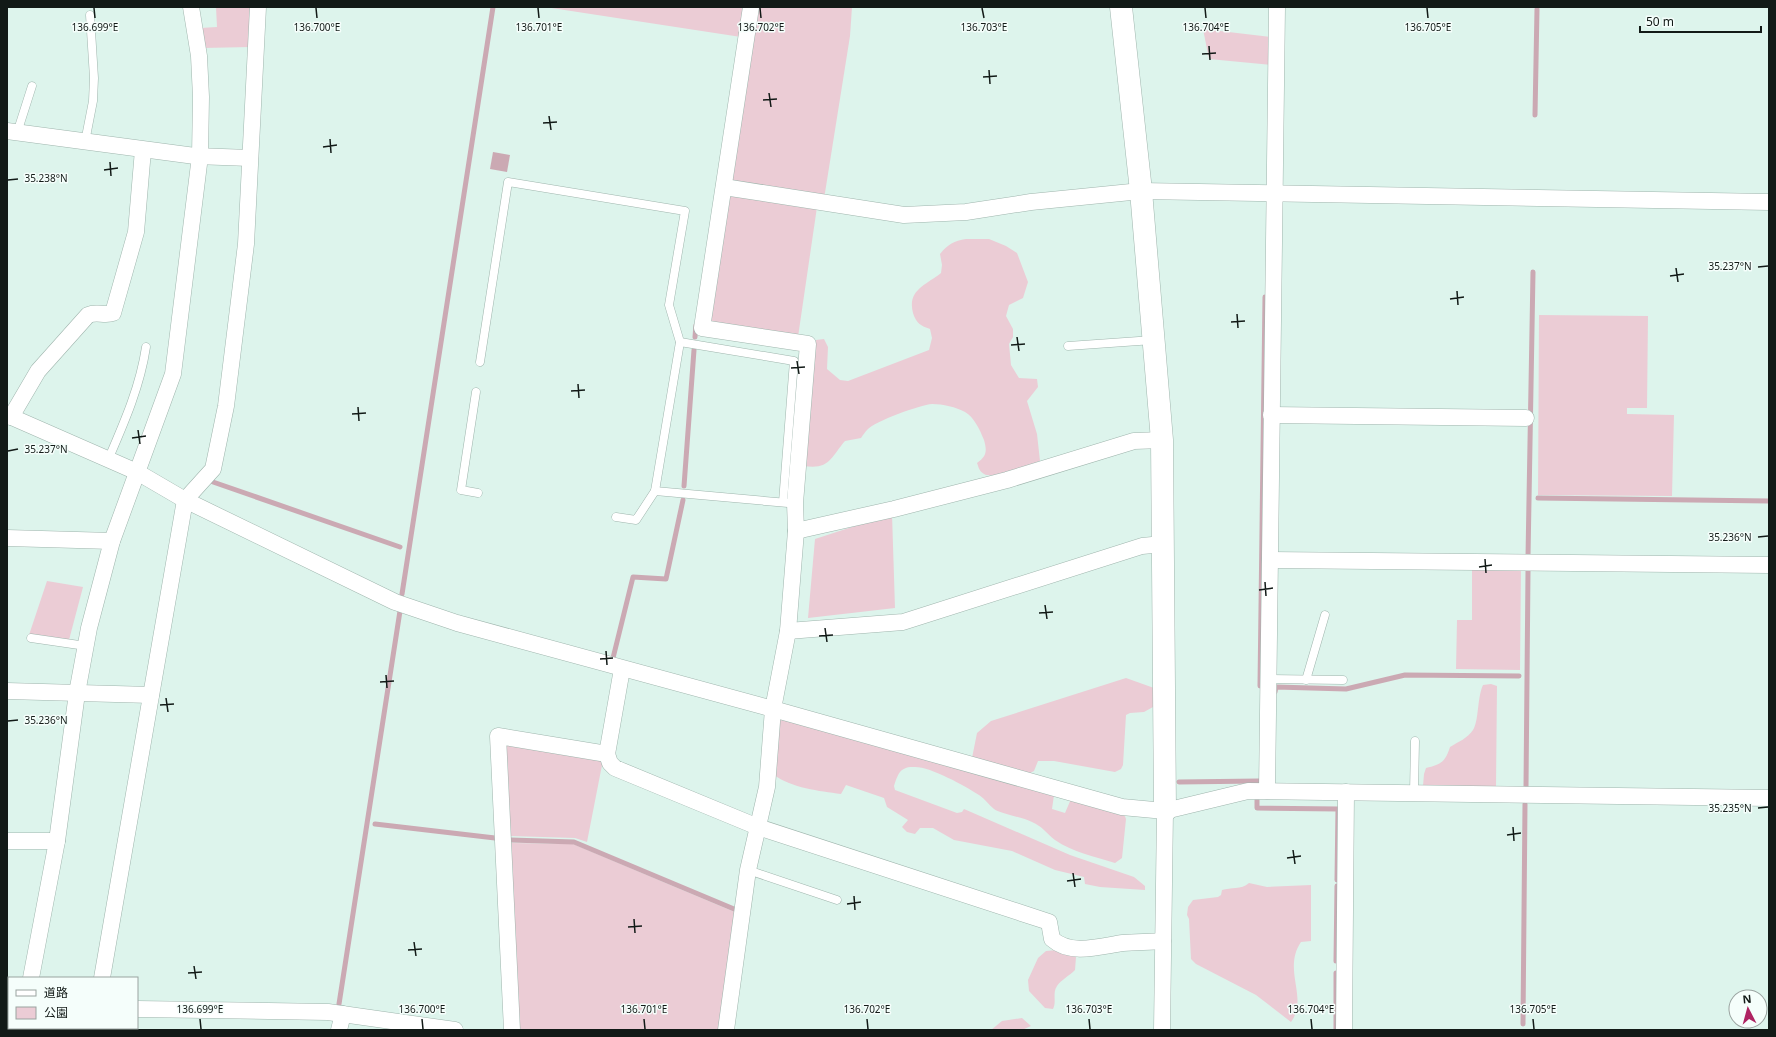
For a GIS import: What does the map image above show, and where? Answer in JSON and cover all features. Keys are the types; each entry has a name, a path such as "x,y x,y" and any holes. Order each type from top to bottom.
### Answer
{"street":[{"path":"31,977 57,841 77,693 86,646 112,541 173,374 200,156 201,97 199,56 191,7"},
{"path":"102,977 186,500 213,469 226,406 246,244 258,7"},
{"path":"726,1030 748,870 767,787 773,709 788,631 796,531 789,503 808,344 702,328 751,7"},
{"path":"1121,7 1141,191 1162,440 1165,812 1162,1030"},
{"path":"1267,791 1277,7"},
{"path":"12,132 143,150 200,156 250,158"},
{"path":"143,150 136,232 113,312 108,314 94,313 88,315 38,371 9,416 137,472 186,500 395,602 457,623 773,709 1122,807 1165,812 1248,790 1769,798"},
{"path":"724,187 904,215 966,212 1031,202 1141,191 1769,202"},
{"path":"1271,415 1526,418"},
{"path":"796,531 894,509 1007,480 1134,441 1162,440"},
{"path":"7,538 112,541"},
{"path":"788,631 903,622 1142,546 1163,544"},
{"path":"1270,560 1769,565"},
{"path":"622,669 607,754 610,763 615,768 758,827 1049,922 1052,939 1058,944 1088,949 1123,943 1163,941"},
{"path":"7,691 151,695"},
{"path":"512,1030 498,736 607,754"},
{"path":"1344,1030 1346,792"},
{"path":"7,841 57,841"},
{"path":"138,1009 328,1012 455,1030"},
{"path":"340,1030 343,1014"}],"lane":[{"path":"85,142 93,101 94,78 90,14"},
{"path":"12,132 32,86"},
{"path":"480,362 508,182 685,212 669,305 680,342 655,491 636,520 616,517"},
{"path":"1068,346 1154,340"},
{"path":"655,491 789,503 794,361 680,342"},
{"path":"108,460 132,404 142,372 146,347"},
{"path":"476,392 461,490 478,493"},
{"path":"1306,680 1325,615"},
{"path":"31,638 86,646"},
{"path":"1268,679 1343,680"},
{"path":"1414,793 1415,741"},
{"path":"748,870 837,900"}],"green space":[{"path":"216,7 251,7 250,47 203,48 200,28 217,27"},
{"path":"545,7 745,7 741,37"},
{"path":"758,7 852,7 850,36 824,199 732,182"},
{"path":"1203,29 1271,37 1272,65 1209,59"},
{"path":"728,194 817,207 798,337 712,324 709,320"},
{"path":"966,239 989,239 1006,246 1017,253 1028,282 1023,298 1009,305 1006,316 1013,329 1013,337 1009,344 1011,365 1019,378 1037,379 1038,387 1027,401 1037,434 1040,461 1003,474 984,474 980,471 977,463 984,456 986,450 985,444 981,432 974,420 968,414 958,409 945,405 932,404 908,410 888,418 872,426 861,438 845,441 833,457 825,464 813,467 804,466 816,340 824,339 828,347 827,369 840,380 848,381 929,350 932,338 930,329 917,322 913,313 912,305 915,293 941,273 942,265 940,254 949,245"},
{"path":"1539,315 1648,316 1647,408 1627,408 1627,414 1674,415 1672,496 1538,495"},
{"path":"892,514 895,608 808,618 815,539"},
{"path":"1472,567 1521,567 1520,670 1456,669 1457,620 1472,620"},
{"path":"47,581 83,587 69,640 29,635"},
{"path":"1126,678 1154,688 1155,698 1153,707 1144,712 1130,713 1126,715 1123,765 1121,769 1115,772 1054,761 1038,761 1034,771 1028,774 972,758 977,733 991,721"},
{"path":"1491,684 1497,686 1496,787 1423,786 1426,768 1442,762 1450,747 1466,738 1473,730 1481,690 1483,685"},
{"path":"783,720 1054,795 1052,809 1065,813 1071,799 1124,814 1126,819 1122,858 1115,863 1069,848 1055,840 1036,824 1028,820 997,811 973,791 930,770 915,767 903,769 898,774 894,786 895,790 957,813 962,812 964,809 1070,855 1134,877 1145,886 1145,890 1100,887 1085,884 1084,877 1055,870 1012,851 954,840 933,828 920,828 915,834 907,832 902,827 908,820 887,807 884,798 846,785 841,794 824,792 789,783 774,775 777,721"},
{"path":"508,744 603,760 587,842 575,838 510,836 506,746"},
{"path":"510,843 573,844 737,913 721,1030 522,1030 519,1027"},
{"path":"1249,883 1267,887 1311,885 1311,941 1301,942 1296,952 1294,973 1297,1003 1296,1013 1291,1022 1256,995 1196,964 1191,959 1189,919 1187,915 1188,907 1193,900 1218,897 1221,895 1222,890 1239,888"},
{"path":"1057,950 1070,953 1076,957 1075,970 1057,986 1053,1009 1045,1008 1029,991 1028,980 1038,958 1046,951"},
{"path":"1022,1018 1031,1026 1022,1030 991,1030 1002,1021"}],"shaded area":[{"path":"493,152 510,155 507,172 490,169"}],"waterway":[{"path":"402,594 493,7"},
{"path":"1535,115 1537,9"},
{"path":"1528,557 1533,272"},
{"path":"1260,686 1265,297"},
{"path":"695,337 696,325"},
{"path":"684,486 694,350"},
{"path":"213,482 400,547"},
{"path":"1538,498 1769,501"},
{"path":"613,658 633,577 666,579 683,500"},
{"path":"1526,787 1528,571"},
{"path":"339,1004 400,611"},
{"path":"1275,692 1276,687 1346,689 1405,675 1519,676"},
{"path":"1179,782 1259,781"},
{"path":"1257,800 1257,808 1338,809 1337,880"},
{"path":"1523,1024 1525,804"},
{"path":"375,824 495,838"},
{"path":"511,840 574,842 734,909"},
{"path":"1336,961 1337,886"},
{"path":"1336,973 1336,1030"}]}
